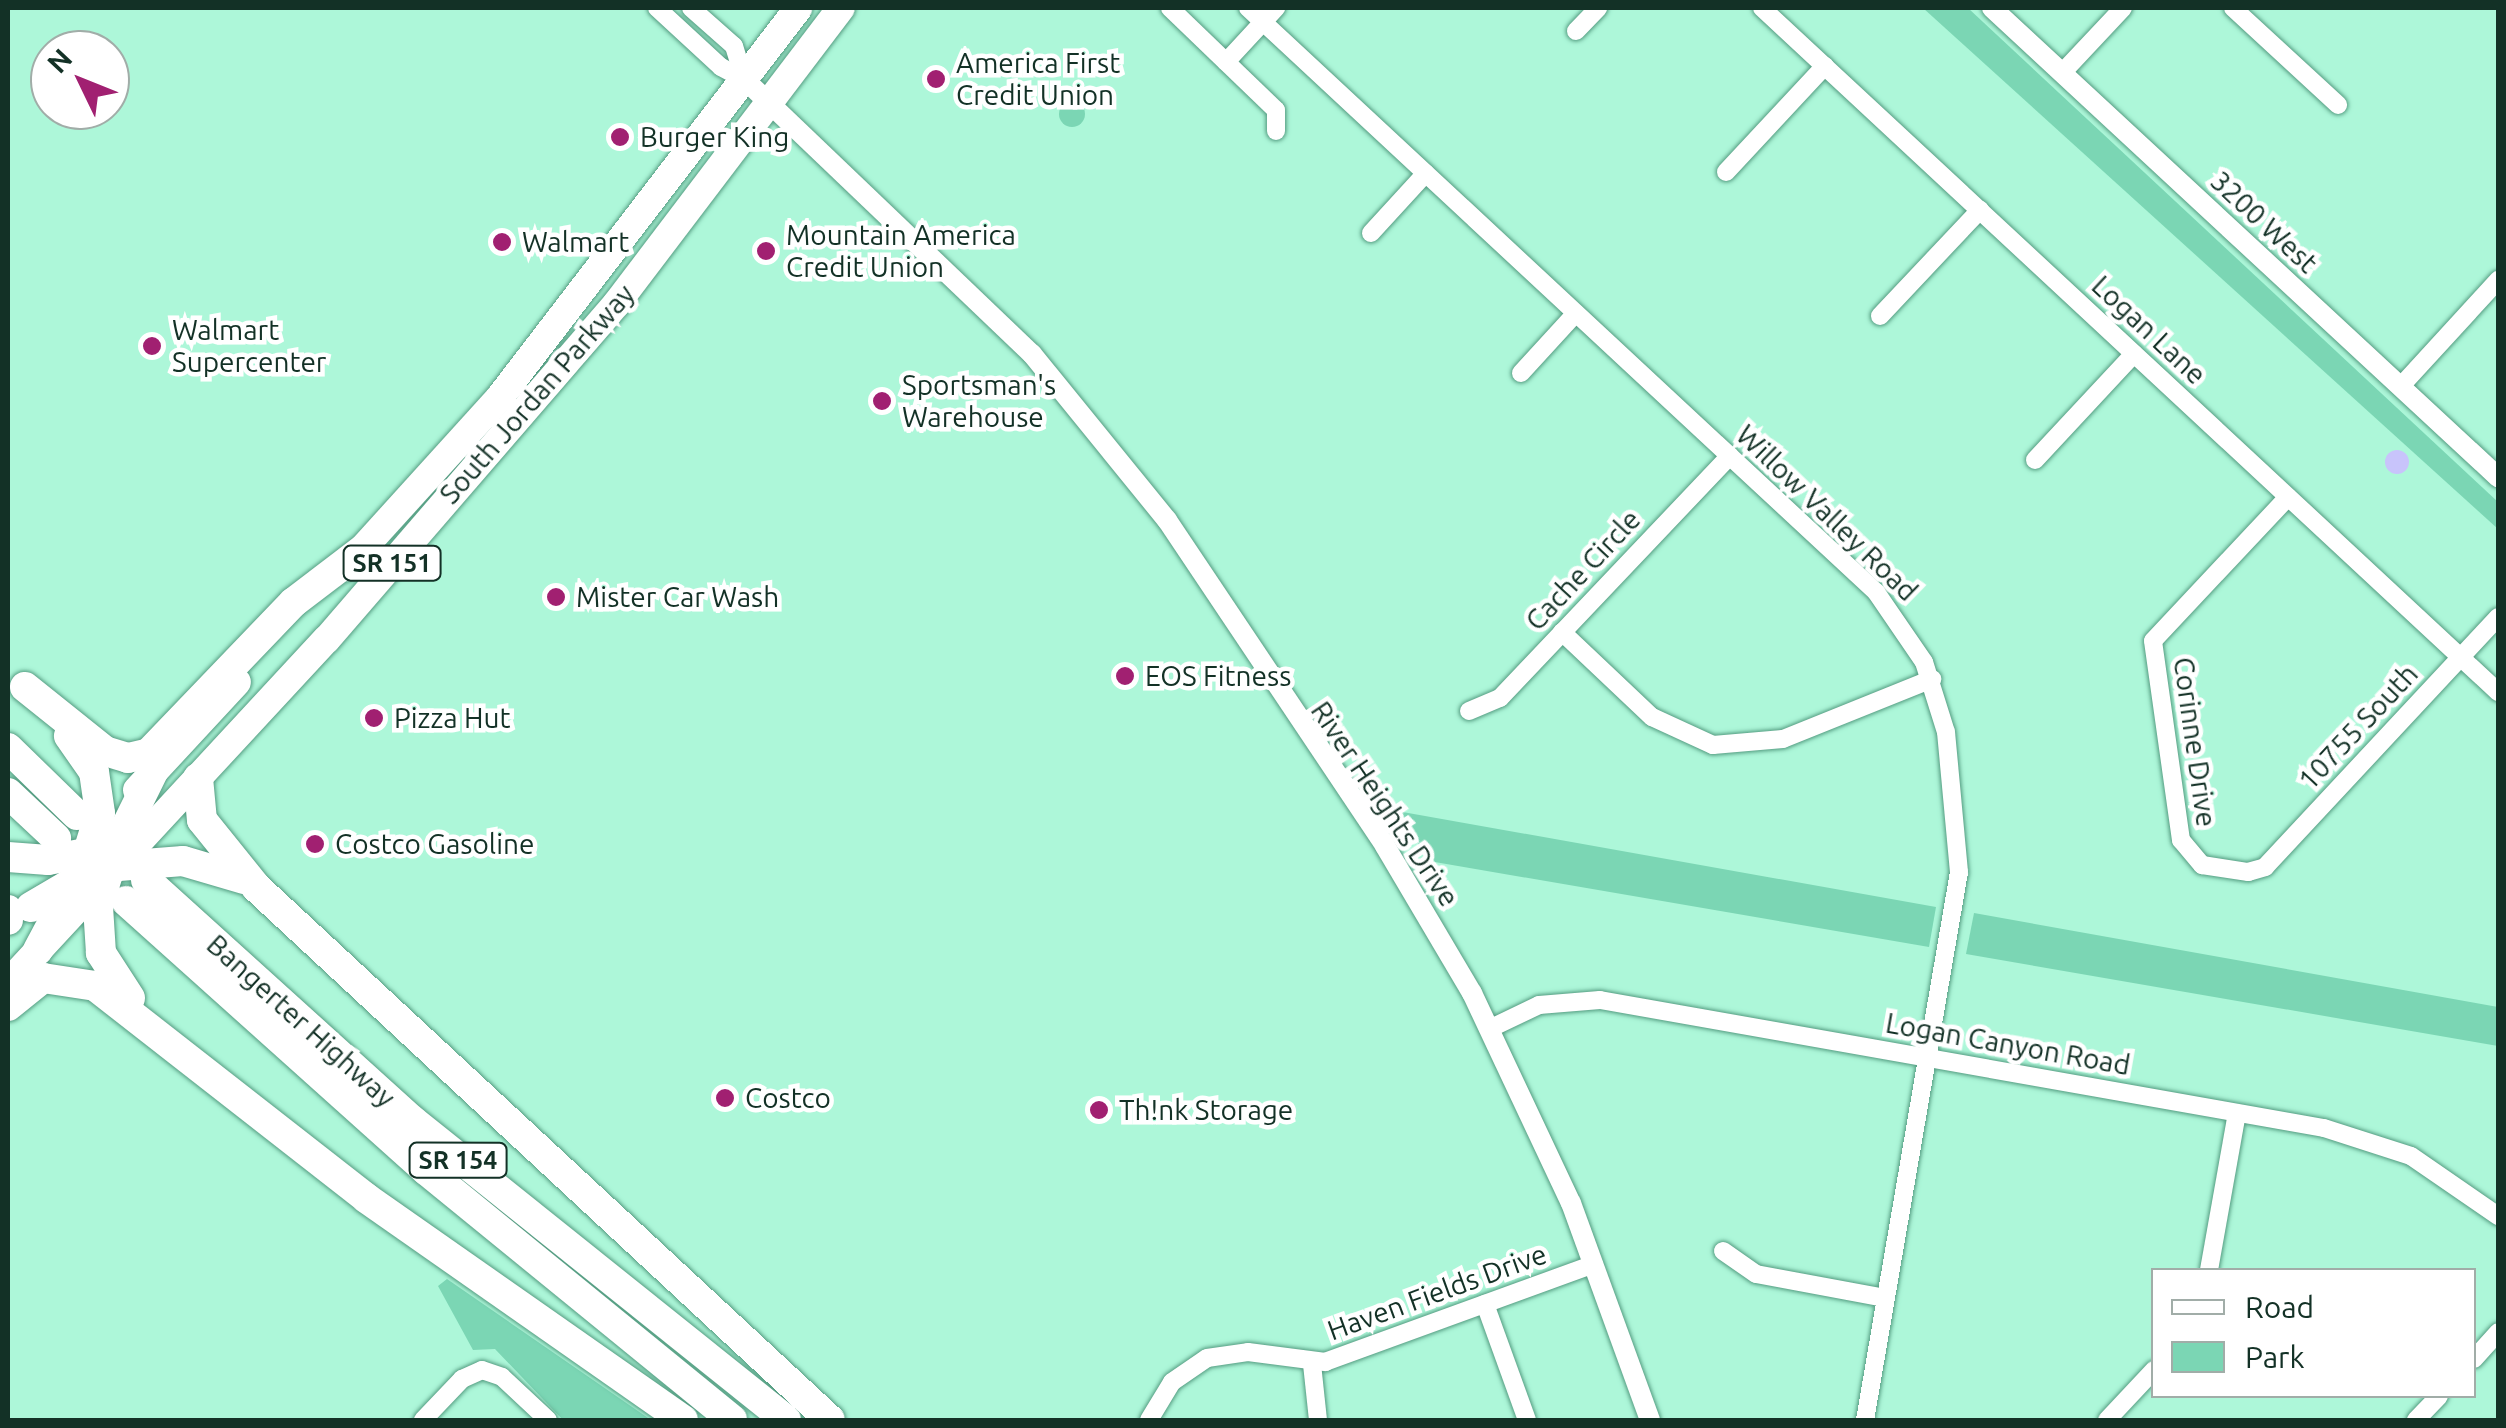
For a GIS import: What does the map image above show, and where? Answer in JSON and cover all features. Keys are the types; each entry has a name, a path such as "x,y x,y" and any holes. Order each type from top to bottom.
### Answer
{"highway":[{"path":"16,679 105,751 128,758 149,753 294,602 362,550"},
{"path":"16,679 91,766 100,804 102,859 97,929 107,968 190,1059"},
{"name":"Bangerter Highway","path":"8,748 102,859 426,1170 732,1420"},
{"path":"38,950 102,859 153,772"},
{"path":"198,778 206,828 256,887 830,1420"},
{"name":"Bangerter Highway","path":"8,793 102,859 439,1144 786,1420"},
{"path":"8,857 183,861 216,866 256,887"},
{"path":"15,912 102,859"},
{"path":"8,1006 36,980 80,980 190,1059 366,1198 683,1420"}],"main road":[{"name":"South Jordan Parkway","path":"153,772 362,550 500,396 798,8"},
{"name":"South Jordan Parkway","path":"102,859 198,778 327,639 634,283 841,8"},
{"path":"8,931 15,912"},
{"path":"8,983 38,950"}],"street":[{"name":"River Heights Drive","path":"657,8 720,66 744,79 1024,346 1106,438 1385,846 1491,1028 1594,1264 1650,1420"},
{"name":"River Heights Drive","path":"691,8 734,46 744,79"},
{"path":"1170,8 1276,110 1276,131"},
{"name":"Willow Valley Road","path":"1248,8 1270,15 1426,173 1876,592 1932,679 1946,732 1960,854 1864,1420"},
{"path":"1576,31 1598,8"},
{"name":"Logan Lane","path":"1762,8 2498,692"},
{"name":"3200 West","path":"1992,8 2498,478"},
{"path":"2062,73 2123,8"},
{"path":"2233,8 2338,106"},
{"path":"1226,62 1270,15"},
{"path":"1726,172 1825,66"},
{"path":"1371,233 1426,173"},
{"path":"1880,316 1980,210"},
{"path":"2401,386 2498,280"},
{"path":"1521,373 1576,313"},
{"path":"2035,460 2134,354"},
{"name":"Cache Circle","path":"1469,710 1500,698 1730,456"},
{"name":"Corinne Drive","path":"2256,871 2209,867 2183,846 2153,641 2288,497"},
{"name":"10755 South","path":"2256,871 2498,617"},
{"path":"1562,632 1652,717 1714,744 1772,742 1932,679"},
{"name":"Logan Canyon Road","path":"1491,1028 1539,1005 1588,999 2237,1113 2390,1147 2456,1182 2498,1216"},
{"path":"2208,1268 2237,1113"},
{"path":"1723,1252 1756,1274 1886,1298"},
{"name":"Haven Fields Drive","path":"1149,1420 1172,1382 1207,1358 1248,1352 1312,1364 1594,1264"},
{"path":"1485,1304 1527,1420"},
{"path":"2476,1357 2498,1332"},
{"path":"1312,1364 1318,1420"},
{"path":"423,1420 462,1379 482,1370 502,1378 548,1420"},
{"path":"2106,1420 2151,1373"},
{"path":"2416,1420 2437,1398"}],"green space":[{"path":"1923,8 1968,8 2498,502 2498,529"},
{"path":"1072,101 1082,104 1082,124 1072,127 1062,124 1059,114 1062,104"},
{"path":"1397,811 1936,907 1929,947 1429,861"},
{"path":"1974,913 2498,1007 2498,1046 1966,954"},
{"path":"447,1279 651,1420 563,1420 495,1349 473,1350 438,1286"}],"shaded area":[{"path":"2397,450 2409,462 2397,474 2385,462"}],"place":[{"name":"America First Credit Union","path":"936,79"},
{"name":"Burger King","path":"620,137"},
{"name":"Walmart","path":"502,242"},
{"name":"Mountain America Credit Union","path":"766,251"},
{"name":"Walmart Supercenter","path":"152,346"},
{"name":"Sportsman's Warehouse","path":"882,401"},
{"name":"Mister Car Wash","path":"556,597"},
{"name":"EOS Fitness","path":"1125,676"},
{"name":"Pizza Hut","path":"374,718"},
{"name":"Costco Gasoline","path":"315,844"},
{"name":"Costco","path":"725,1098"},
{"name":"Th!nk Storage","path":"1099,1110"}]}
